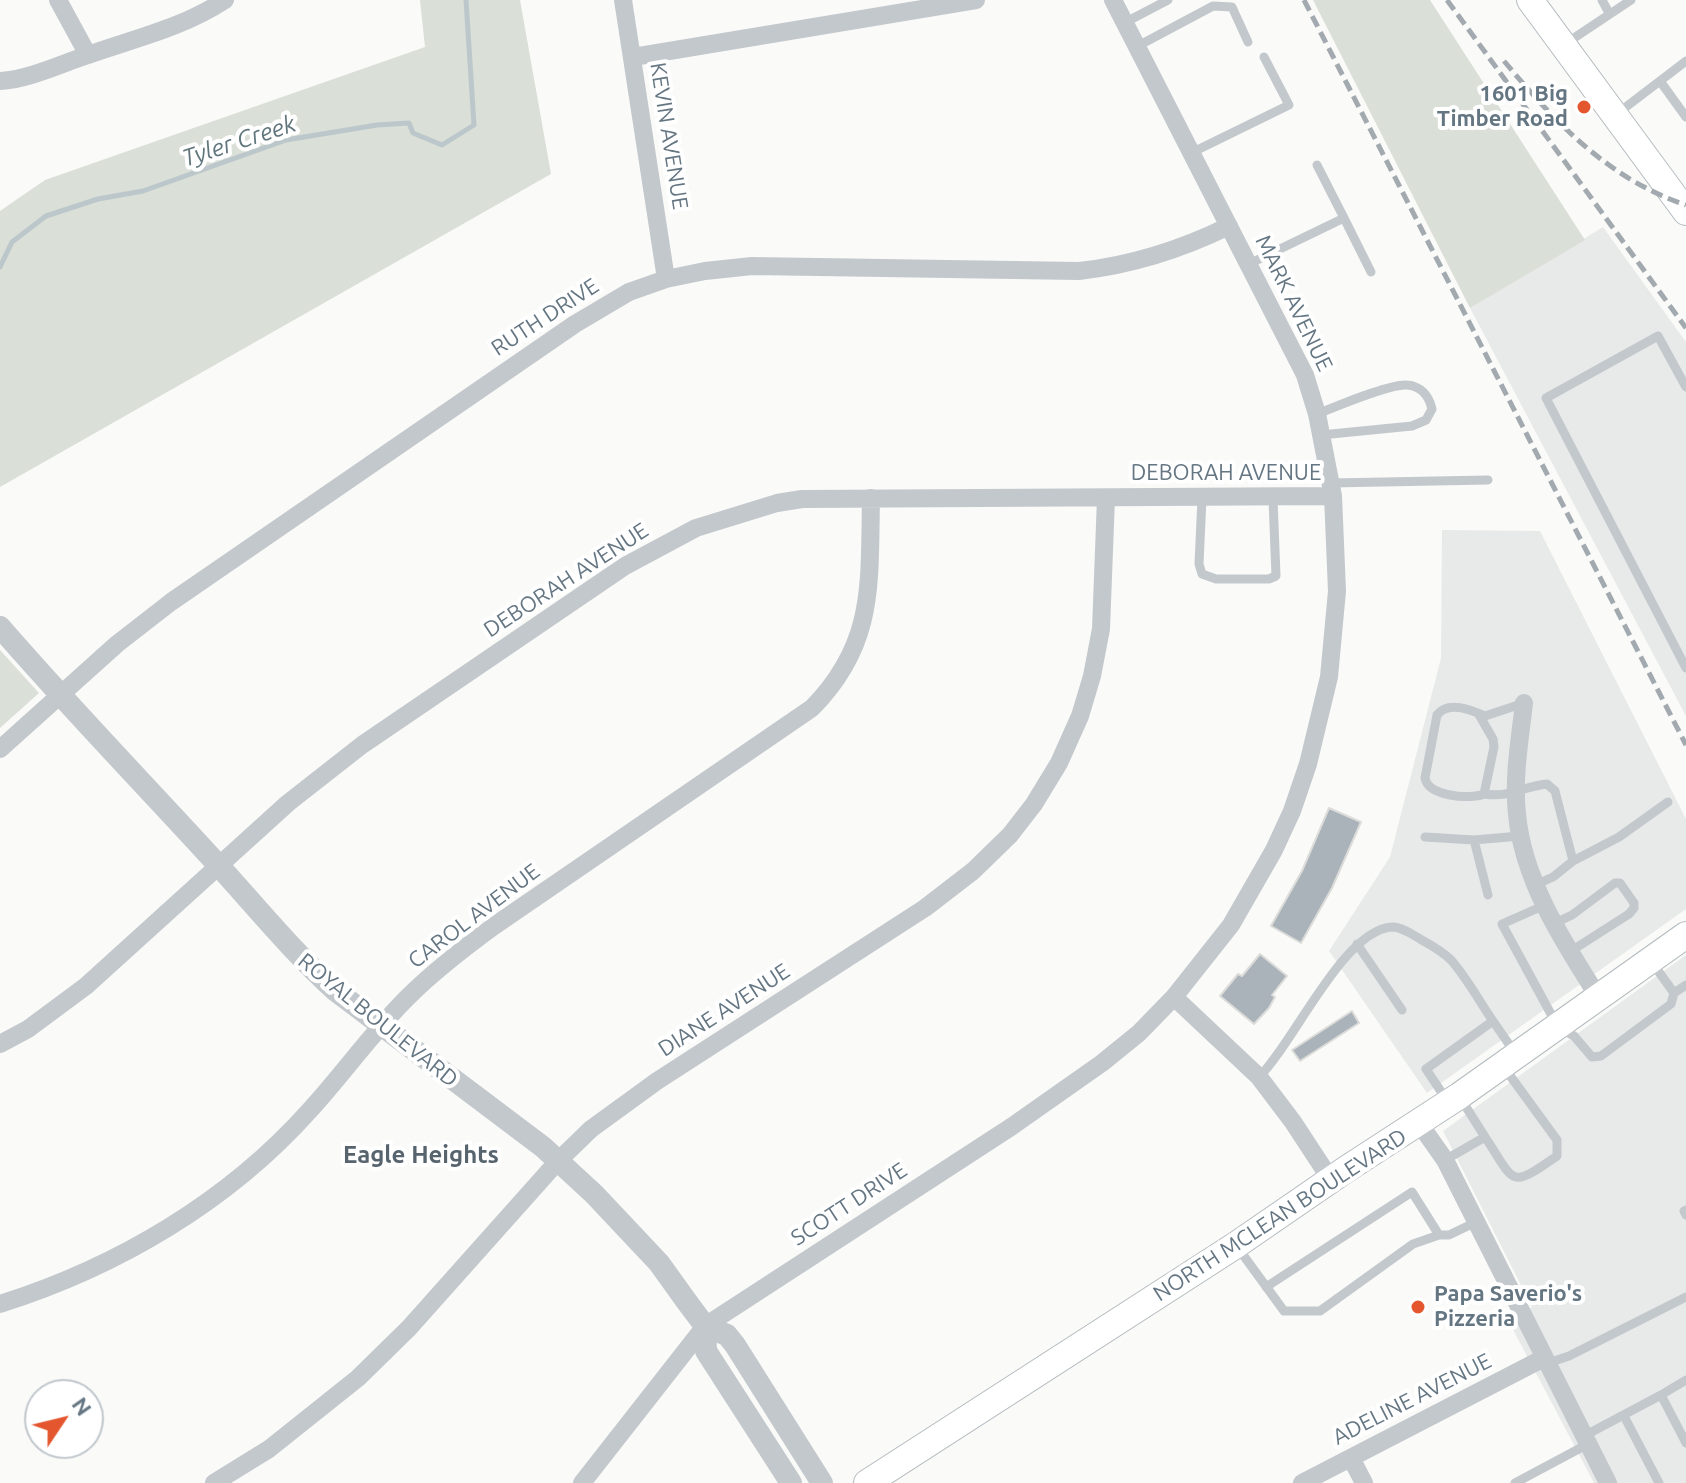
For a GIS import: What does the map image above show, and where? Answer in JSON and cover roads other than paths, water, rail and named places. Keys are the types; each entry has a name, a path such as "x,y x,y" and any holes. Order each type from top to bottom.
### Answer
{"main road":[{"path":"1530,0 1686,212"},
{"name":"NORTH MCLEAN BOULEVARD","path":"867,1483 1454,1100 1686,935"}],"street":[{"path":"58,0 88,55"},
{"path":"0,81 38,73 186,23 225,0"},
{"name":"KEVIN AVENUE","path":"623,0 666,279"},
{"path":"633,57 976,0"},
{"name":"MARK AVENUE","path":"1113,0 1305,375 1317,414 1332,490 1337,563 1334,636 1321,716 1292,811 1252,891 1204,962 1174,997"},
{"name":"RUTH DRIVE","path":"0,749 117,644 235,556 575,324 629,292 689,273 752,266 1079,271 1151,258 1229,226"},
{"name":"DEBORAH AVENUE","path":"0,1044 28,1029 86,986 324,772 625,566 696,528 736,514 802,499 1273,499 1332,490"},
{"name":"CAROL AVENUE","path":"0,1304 49,1289 94,1269 143,1244 208,1201 260,1160 309,1112 410,995 467,946 792,724 825,695 854,650 865,617 870,580 871,498"},
{"name":"DIANE AVENUE","path":"214,1483 269,1449 358,1378 409,1328 558,1161 591,1129 646,1089 925,908 973,871 1010,835 1059,763 1080,716 1092,676 1101,629 1106,498"},
{"name":"ROYAL BOULEVARD","path":"0,627 59,696 307,965 336,991 558,1161 634,1235 659,1263 705,1326 727,1335 735,1345 822,1483"},
{"path":"1524,703 1516,791 1520,836 1535,885 1599,998"},
{"path":"1174,997 1259,1077 1331,1180"},
{"name":"SCOTT DRIVE","path":"582,1483 705,1326 1056,1097 1139,1033 1174,997"},
{"path":"1419,1123 1445,1160 1608,1483"},
{"name":"ROYAL BOULEVARD","path":"705,1326 706,1351 791,1483"},
{"name":"ADELINE AVENUE","path":"1302,1483 1544,1358"},
{"path":"1351,1458 1364,1483"}],"lane":[{"path":"1124,23 1168,0"},
{"path":"1602,0 1609,13"},
{"path":"1563,46 1631,0"},
{"path":"1136,47 1213,6 1232,7 1248,42"},
{"path":"1191,153 1289,105 1264,57"},
{"path":"1616,115 1686,61"},
{"path":"1660,81 1686,117"},
{"path":"1317,165 1371,272"},
{"path":"1249,264 1344,218"},
{"path":"1686,387 1658,336 1546,398 1686,668"},
{"path":"1317,414 1401,384 1421,389 1429,398 1432,409 1426,420 1412,426 1321,435"},
{"path":"1332,490 1488,480"},
{"path":"1202,498 1199,564 1202,574 1208,578 1269,579 1276,576 1273,499"},
{"path":"1524,703 1485,716 1448,706 1441,709 1437,715 1426,786 1433,792 1476,797 1484,794 1499,796 1529,786 1547,784 1555,791 1573,861"},
{"path":"1478,713 1493,739 1494,747 1484,794"},
{"path":"1535,885 1619,837 1668,802"},
{"path":"1425,837 1474,840 1520,836"},
{"path":"1474,840 1488,895"},
{"path":"1555,923 1572,915 1615,883 1620,883 1634,903 1629,914 1571,951"},
{"path":"1545,905 1502,924 1558,1027 1574,1036 1592,1057 1601,1056 1671,1004 1674,993 1686,985"},
{"path":"1259,1077 1271,1065 1357,944 1371,934 1392,927 1405,930 1440,950 1451,961 1493,1021 1510,1061 1557,1140 1557,1156 1526,1178 1511,1175 1485,1137 1426,1069 1493,1021"},
{"path":"1357,944 1402,1010"},
{"path":"1651,961 1674,993"},
{"path":"1445,1160 1485,1137"},
{"path":"1266,1287 1412,1192 1439,1235"},
{"path":"1236,1245 1284,1311 1320,1311 1413,1244 1439,1235 1449,1235 1476,1222"},
{"path":"1544,1358 1551,1362 1569,1356 1686,1297"},
{"path":"1515,1483 1686,1380"},
{"path":"1661,1395 1686,1443"},
{"path":"1624,1416 1659,1483"}],"waterway":[{"name":"Tyler Creek","path":"0,267 12,242 46,216 98,199 143,191 286,140 409,123 413,133 442,145 474,125 466,0"}],"railway":[{"path":"1304,0 1686,745"},
{"path":"1447,0 1686,328"},
{"path":"1504,61 1563,127 1585,146 1632,180 1686,205"}],"place":[{"name":"1601 Big Timber Road","path":"1584,107"},
{"name":"Papa Saverio's Pizzeria","path":"1418,1307"}],"district":[{"name":"Eagle Heights","path":"421,1155"}]}
